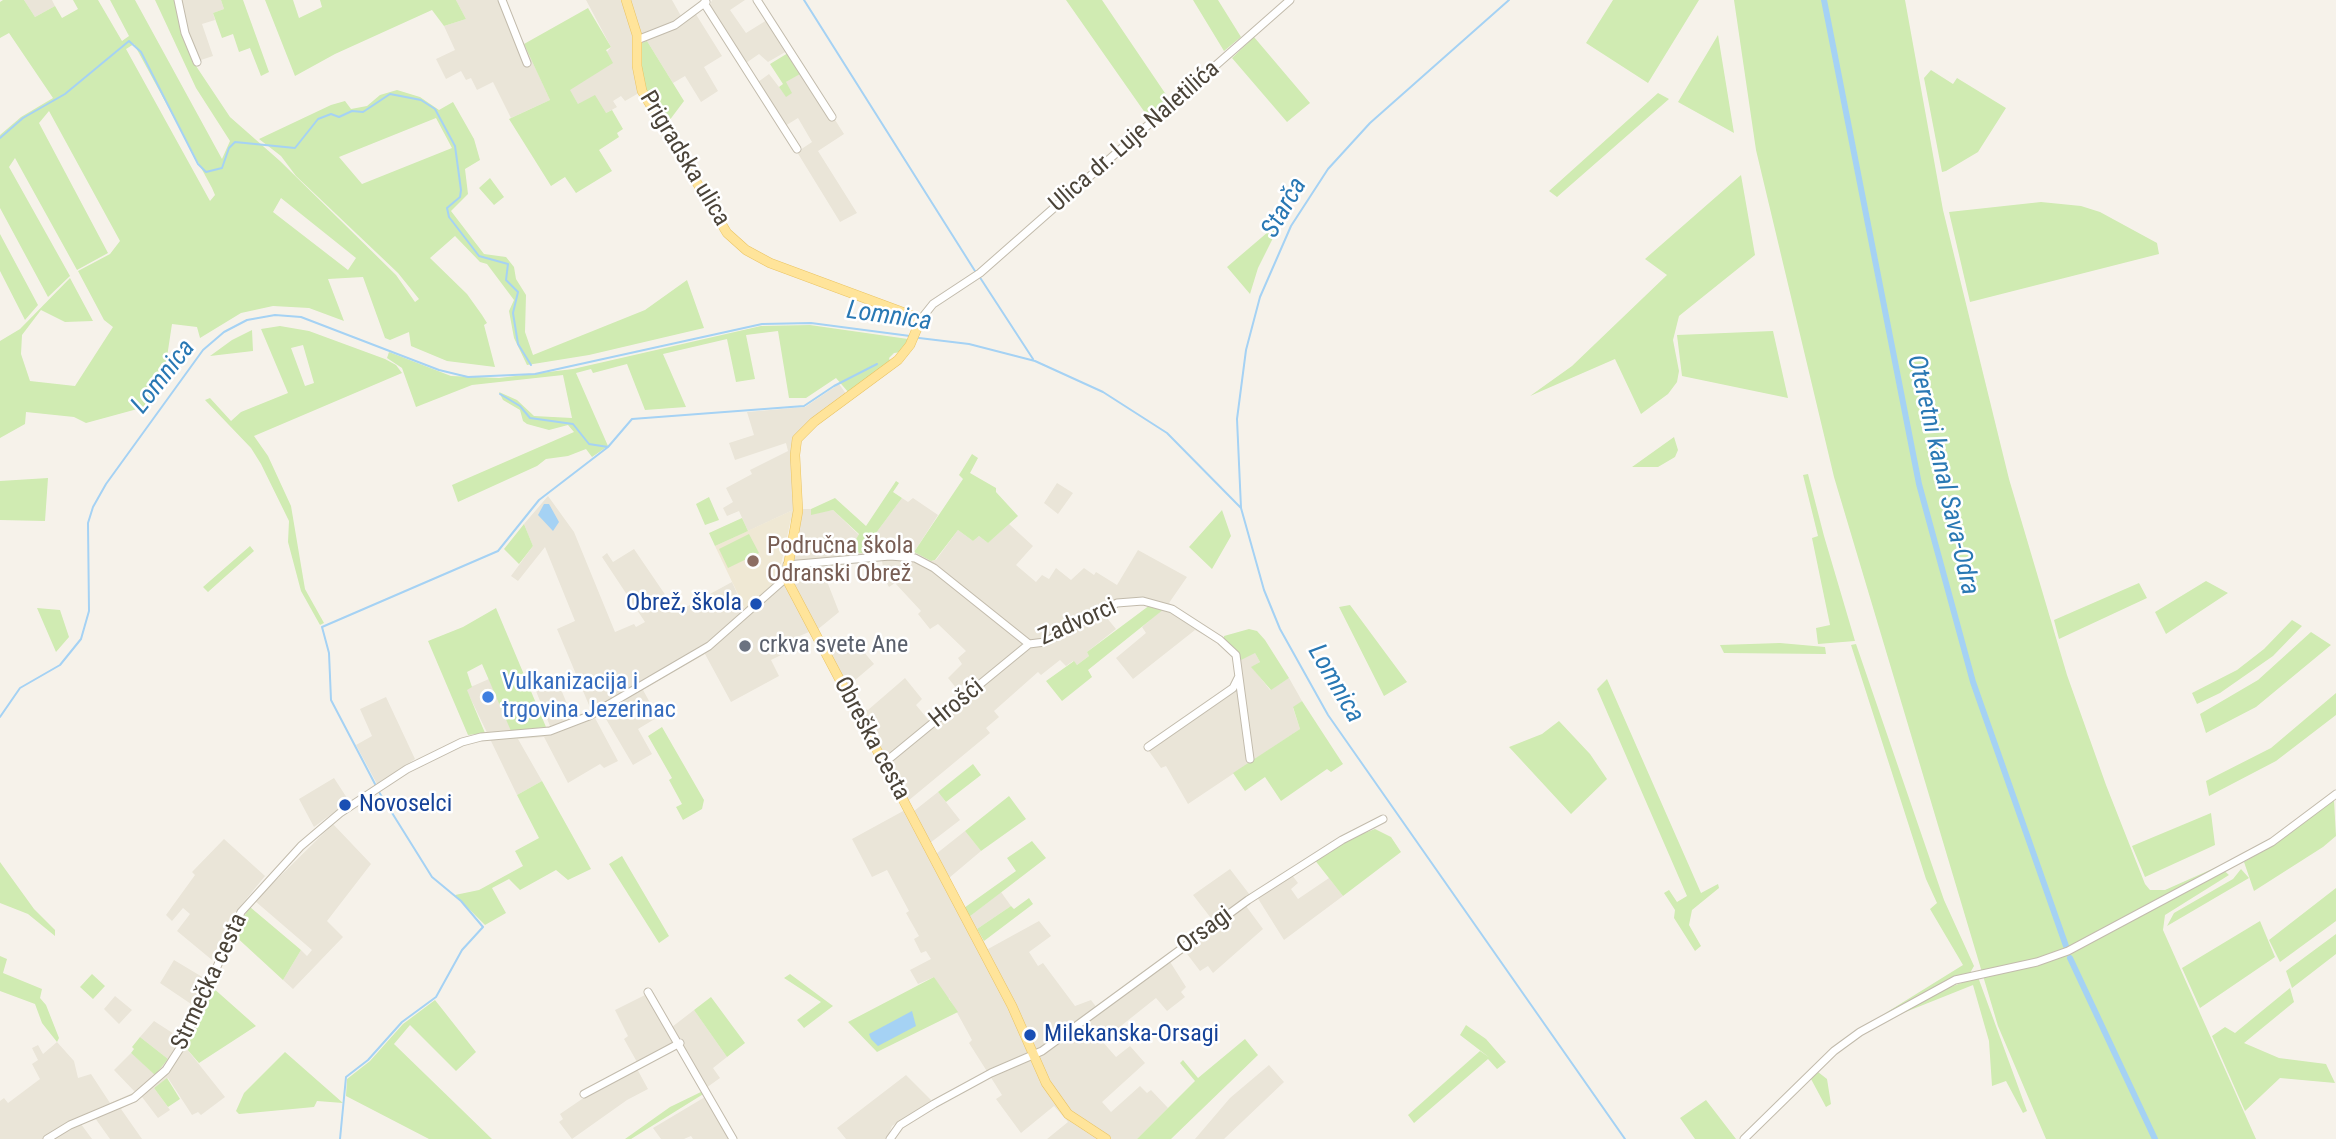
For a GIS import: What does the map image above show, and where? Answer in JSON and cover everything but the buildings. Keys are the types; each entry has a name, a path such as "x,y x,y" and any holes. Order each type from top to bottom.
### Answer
{"main road":[{"name":"Prigradska ulica","path":"626,0 637,40 637,73 642,92 717,219 736,242 770,262 921,318"},
{"path":"786,578 798,511 794,449 799,436 898,360 910,345 921,318"},
{"name":"Obreška cesta","path":"786,578 1012,1006 1046,1083 1064,1110 1107,1139"}],"street":[{"path":"178,0 185,33 197,62"},
{"path":"502,0 527,63"},
{"path":"757,0 832,117"},
{"name":"Ulica dr. Luje Naletilića","path":"921,318 933,304 978,275 1290,0"},
{"path":"637,40 675,25 706,1 797,149"},
{"name":"Zadvorci","path":"787,565 890,556 915,558 934,568 1029,644 1045,642 1117,603 1143,601 1172,609 1220,640 1236,655 1250,759"},
{"name":"Strmečka cesta","path":"47,1139 70,1125 134,1098 166,1070 183,1043 241,912 281,866 320,829 364,796 442,751 481,737 550,731 589,716 709,646 786,578"},
{"name":"Hrošći","path":"884,762 1029,644"},
{"path":"1148,747 1233,688 1239,676"},
{"path":"1744,1139 1834,1051 1860,1032 1955,981 2068,951 2262,848 2336,794"},
{"name":"Orsagi","path":"890,1139 900,1125 934,1104 991,1073 1034,1054 1073,1030 1248,900 1342,840 1384,819"},
{"path":"648,992 680,1043 733,1139"},
{"path":"584,1094 680,1043"}],"shaded area":[{"path":"24,0 52,0 55,6 35,17"},
{"path":"176,0 221,0 224,9 213,13 215,20 202,24 213,56 198,61"},
{"path":"456,0 504,0 550,100 511,118 493,82 477,90 471,78 466,80 461,71 446,79 436,59 455,50 444,26 466,19"},
{"path":"586,0 672,0 681,16 692,8 722,56 704,67 718,91 701,102 685,76 673,83 647,41 644,90 625,101 621,96 613,101 617,107 606,113 578,104 569,89 582,81 611,47"},
{"path":"712,0 745,0 730,10 746,33 767,20 787,51 768,62 759,54 746,63 710,5"},
{"path":"804,71 844,134 818,151 857,213 840,222 797,152 812,142 798,118 785,126 758,82 769,74 786,96 786,82"},
{"path":"839,384 847,395 805,425 792,442 793,509 811,509 811,514 833,510 859,535 848,553 892,551 876,533 902,498 908,502 913,498 938,515 914,552 931,561 936,560 958,530 973,541 979,536 988,543 1009,524 1033,546 1016,565 1036,582 1042,575 1049,579 1056,568 1071,580 1084,568 1117,585 1138,550 1187,577 1169,603 1224,640 1255,653 1260,662 1252,667 1270,690 1289,678 1302,701 1293,708 1300,729 1188,804 1166,766 1161,768 1146,747 1232,687 1236,679 1235,657 1222,645 1195,630 1133,679 1116,658 1146,633 1142,627 1163,609 1141,604 1116,606 1102,612 1116,629 1087,652 1089,656 1077,665 1073,661 1066,666 1060,660 1041,675 1038,672 994,711 999,717 986,728 990,733 908,801 914,811 938,792 960,820 930,843 936,854 965,831 981,851 949,878 969,917 1001,892 1011,906 977,929 988,949 1039,921 1051,936 1029,952 1038,966 1043,963 1075,1006 1091,1000 1097,1008 1167,957 1186,987 1181,992 1185,997 1167,1011 1156,998 1102,1041 1116,1057 1130,1046 1145,1063 1102,1102 1111,1112 1140,1086 1147,1093 1151,1090 1168,1108 1137,1139 1047,1139 1068,1122 1054,1106 1021,1133 996,1099 1002,1095 969,1043 972,1040 949,998 947,999 934,977 918,984 910,970 931,959 926,951 921,953 914,939 919,936 887,870 872,877 852,839 905,810 809,632 790,640 793,649 771,660 779,676 731,702 705,654 643,690 658,717 638,729 652,754 633,765 603,714 595,718 618,761 604,768 600,764 568,783 544,737 518,739 542,781 517,795 466,689 489,679 512,731 550,726 536,691 557,680 573,718 591,710 557,629 575,621 545,547 518,581 511,576 533,546 524,524 548,496 574,532 615,632 645,622 602,557 607,553 613,562 634,549 677,612 732,582 745,611 783,564 791,527 791,511 748,531 739,511 727,516 723,508 733,502 726,488 752,474 750,470 788,451 786,443 735,460 729,443 754,435 747,412 805,407","holes":["882,560 884,578 889,587 895,583 921,611 918,614 930,629 938,624 966,651 958,658 962,664 948,678 957,689 971,677 978,684 931,723 916,705 922,699 905,678 868,710 857,706 848,686 874,664 852,638 830,654 817,630 839,612 821,566"]},
{"path":"1057,483 1073,493 1058,514 1044,503"},
{"name":"Područna škola Odranski Obrež","path":"793,510 780,569 769,589 746,611 715,546"},
{"path":"386,697 415,759 377,784 356,745 372,736 360,709"},
{"path":"334,778 349,801 314,827 299,799"},
{"path":"333,824 371,864 327,921 343,937 293,989 283,980 301,950 307,956 312,950 255,901"},
{"path":"224,839 265,876 229,920 212,960 177,931 190,914 183,908 172,921 166,915 195,875 192,872"},
{"path":"1230,869 1253,899 1246,906 1263,929 1213,973 1208,966 1200,971 1181,946 1214,922 1193,895"},
{"path":"1292,875 1298,883 1291,889 1298,899 1329,878 1343,896 1284,940 1257,897"},
{"path":"174,960 204,978 194,1006 160,983"},
{"path":"647,994 677,1042 637,1062 624,1039 628,1036 615,1010"},
{"path":"115,996 132,1010 119,1024 104,1009"},
{"path":"694,1010 727,1057 713,1068 720,1078 706,1088 672,1027"},
{"path":"154,1021 188,1043 186,1048 225,1097 201,1115 198,1112 192,1115 168,1078 154,1088 170,1110 158,1118 142,1097 121,1109 142,1139 110,1139 95,1118 81,1124 92,1139 0,1139 0,1101 4,1098 8,1103 40,1079 32,1064 38,1060 32,1048 38,1045 43,1054 57,1042 74,1061 78,1078 91,1074 110,1103 135,1092 114,1070 131,1053 155,1074 168,1059 140,1037"},
{"path":"1269,1065 1284,1082 1224,1139 1195,1139 1230,1098"},
{"path":"636,1067 648,1089 627,1100 572,1139 559,1122 563,1119 560,1114 607,1082"},
{"path":"906,1075 932,1101 892,1126 887,1139 846,1139 837,1128"},
{"path":"710,1094 736,1139 693,1139 691,1136 684,1139 661,1139 653,1128"}],"green space":[{"path":"24,0 35,17 55,6 62,18 78,9 73,0 98,0 122,41 129,36 110,0 135,0 222,159 230,141 196,88 155,0 176,0 194,63 230,117 280,161 396,275 415,302 419,299 398,273 296,176 281,156 259,139 331,105 345,101 351,109 367,106 380,95 397,90 420,97 439,110 453,102 474,139 480,160 465,169 468,194 451,211 484,254 506,257 514,267 516,279 526,295 525,332 533,355 645,310 687,280 704,328 589,355 527,365 514,338 509,311 514,300 487,264 480,262 455,236 430,258 467,294 487,323 484,325 495,367 447,361 411,346 409,332 390,340 385,338 363,277 328,279 344,321 309,308 273,306 241,313 200,338 197,327 172,324 162,390 152,405 86,423 74,417 26,412 25,424 0,438 0,341 20,329 70,278 93,321 65,322 41,310 22,335 21,354 30,381 75,386 113,327 104,320 78,271 110,254 120,241 49,111 39,123 108,253 77,270 15,158 9,167 70,276 48,297 0,208 0,135 21,117 53,98 9,33 0,38 0,2","holes":["134,44 212,188 215,195 210,201 126,49","436,118 452,148 362,184 339,157","281,198 356,258 348,270 273,212"]},
{"path":"221,0 243,0 269,72 261,76 250,48 239,52 233,34 222,38 213,13 224,9"},
{"path":"265,0 293,0 299,18 322,7 320,0 456,0 466,19 444,26 432,10 335,54 295,76"},
{"path":"1066,0 1102,0 1169,99 1148,117"},
{"path":"1193,0 1218,0 1241,37 1224,51"},
{"path":"1613,0 1699,0 1648,83 1586,43"},
{"path":"1734,0 1905,0 1943,210 2009,479 2067,675 2106,785 2145,884 2150,890 2165,890 2219,866 2229,875 2165,915 2163,930 2256,1139 2046,1139 1998,1026 1834,477 1756,150"},
{"path":"588,8 611,47 606,50 613,63 570,90 578,104 595,95 606,113 612,110 623,129 617,133 619,137 599,150 612,171 576,193 565,177 551,186 509,119 550,100 524,44"},
{"path":"1718,35 1734,133 1678,102"},
{"path":"1254,37 1310,103 1287,122 1232,58"},
{"path":"647,41 684,101 666,125 650,101 640,78 640,44"},
{"path":"788,53 800,74 786,82 792,93 786,97 779,87 783,84 770,64"},
{"path":"1931,70 1953,84 1957,78 2006,108 1978,152 1942,172 1924,78"},
{"path":"1658,93 1669,99 1557,197 1549,191"},
{"path":"1741,175 1755,255 1679,316 1673,340 1679,371 1677,382 1668,394 1641,414 1615,359 1530,396 1572,366 1667,275 1645,259"},
{"path":"490,178 504,197 494,205 479,188"},
{"path":"2041,202 2081,206 2100,212 2157,243 2159,254 1970,302 1949,212"},
{"path":"1282,220 1258,268 1250,294 1227,267"},
{"path":"0,234 38,305 25,320 0,271"},
{"path":"810,325 908,339 902,352 894,353 889,358 890,361 849,393 836,378 806,398 789,398 778,331 746,335 755,379 736,382 727,339 663,354 686,407 645,410 627,364 593,373 591,369 576,373 608,446 592,457 586,449 568,456 546,459 537,466 458,502 452,485 574,432 568,425 549,430 527,424 523,421 520,410 503,400 499,392 517,400 534,416 572,418 563,375 472,385 416,407 402,368 387,358 389,352 451,376 499,378 573,369 761,326"},
{"path":"280,326 309,331 385,359 396,365 402,373 254,436 268,456 291,506 305,589 324,623 320,625 301,591 288,542 289,521 261,464 251,448 205,400 210,398 231,421 241,412 288,393 261,329","holes":["303,345 314,383 305,386 291,348"]},
{"path":"252,330 253,351 210,356 232,340"},
{"path":"1773,331 1788,398 1682,376 1677,335"},
{"path":"1674,437 1678,450 1675,457 1658,467 1632,467"},
{"path":"972,454 978,458 970,473 996,488 996,492 1018,516 988,543 979,536 973,541 958,530 935,560 931,561 914,552 963,479 959,475"},
{"path":"1808,474 1855,641 1818,644 1816,628 1830,625 1812,538 1818,536 1803,475"},
{"path":"48,478 45,521 0,520 0,481"},
{"path":"896,481 899,483 893,492 902,498 876,533 893,551 848,554 859,534 833,510 811,515 811,509 835,498 866,526"},
{"path":"709,497 719,520 705,525 696,504"},
{"path":"1222,510 1231,536 1212,569 1189,547"},
{"path":"742,518 748,531 715,546 709,533"},
{"path":"524,524 533,546 519,564 504,549"},
{"path":"749,534 759,553 728,568 719,549"},
{"path":"250,546 254,551 208,592 203,587"},
{"path":"2206,581 2228,593 2166,634 2155,612"},
{"path":"2139,583 2147,598 2059,639 2054,620"},
{"path":"1150,605 1164,609 1088,670 1092,677 1062,701 1046,681 1074,661 1077,665 1089,656 1087,652"},
{"path":"1350,605 1407,682 1384,696 1339,607"},
{"path":"37,608 60,610 69,637 56,652"},
{"path":"496,608 546,727 511,731 482,664 467,672 472,687 467,690 485,733 468,735 428,641 463,627"},
{"path":"2292,620 2302,626 2273,656 2220,693 2197,704 2192,693 2237,670 2264,649"},
{"path":"1249,629 1257,631 1265,640 1289,678 1271,690 1251,667 1260,662 1255,653 1241,660 1224,640 1224,636"},
{"path":"2311,632 2331,645 2256,707 2206,733 2200,714 2258,680"},
{"path":"1780,643 1825,647 1826,654 1724,653 1720,645"},
{"path":"1856,644 1944,900 1974,966 1970,973 1939,985 1884,1014 1963,965 1930,909 1937,903 1926,879 1851,645"},
{"path":"1607,679 1701,893 1718,884 1719,888 1692,910 1689,925 1701,946 1695,951 1674,918 1675,910 1664,893 1669,890 1677,902 1687,896 1597,689"},
{"path":"2336,693 2336,715 2276,761 2209,796 2206,781 2271,748"},
{"path":"1302,701 1343,764 1331,772 1327,769 1281,801 1265,777 1245,791 1233,773 1300,729 1293,707"},
{"path":"1559,721 1590,754 1607,779 1571,814 1509,747 1542,734"},
{"path":"662,727 704,800 702,809 683,820 676,807 682,804 669,780 672,778 648,736"},
{"path":"973,764 981,775 946,802 938,792"},
{"path":"542,781 591,869 568,880 556,870 520,890 509,879 492,888 506,913 485,925 455,895 479,890 523,866 515,851 539,838 517,795"},
{"path":"1009,796 1026,819 981,851 965,831"},
{"path":"2334,800 2336,836 2254,891 2244,862 2275,844"},
{"path":"2211,813 2215,845 2145,877 2132,846"},
{"path":"1375,829 1391,837 1401,852 1343,896 1314,859 1343,841"},
{"path":"1032,841 1046,858 969,917 964,908 1016,871 1007,858"},
{"path":"622,856 669,936 659,943 609,864"},
{"path":"0,862 34,909 55,930 55,936 28,914 0,903"},
{"path":"2241,869 2249,878 2167,926 2174,913 2233,879"},
{"path":"2336,888 2336,921 2280,962 2269,940"},
{"path":"1029,898 1033,904 984,941 977,929 1011,906 1014,909"},
{"path":"250,907 301,950 283,980 233,934"},
{"path":"2260,921 2275,957 2200,1008 2182,968"},
{"path":"2336,934 2336,954 2292,988 2286,971"},
{"path":"0,956 7,959 3,973 42,989 40,998 46,1005 59,1038 57,1042 42,1023 35,1004 0,991"},
{"path":"92,974 105,986 93,999 80,987"},
{"path":"790,974 833,1006 804,1028 797,1020 821,1002 784,978"},
{"path":"934,977 958,1012 877,1052 848,1022"},
{"path":"1978,977 2027,1111 2023,1113 2006,1081 1992,1086 1989,1041 1973,985 1888,1019 1942,990"},
{"path":"212,987 256,1026 199,1063 186,1048"},
{"path":"2290,988 2294,1002 2244,1043 2279,1058 2326,1064 2335,1083 2280,1078 2245,1111 2212,1036 2225,1027 2235,1033"},
{"path":"711,997 745,1043 727,1057 694,1010"},
{"path":"435,1000 476,1052 456,1071 410,1025 394,1044 492,1139 429,1139 346,1096 347,1079 370,1061 403,1024"},
{"path":"1466,1025 1486,1039 1506,1062 1497,1069 1488,1059 1414,1123 1408,1115 1480,1051 1490,1058 1460,1035"},
{"path":"140,1037 168,1059 155,1075 131,1053"},
{"path":"1245,1039 1258,1055 1171,1139 1137,1139 1195,1081 1180,1063 1183,1060 1198,1078"},
{"path":"285,1052 343,1103 317,1101 314,1107 239,1114 236,1111 244,1093"},
{"path":"1818,1072 1827,1079 1831,1104 1826,1107 1811,1079"},
{"path":"167,1078 180,1099 168,1107 154,1088"},
{"path":"703,1091 705,1093 631,1139 625,1139 670,1107"},
{"path":"1706,1100 1736,1139 1695,1139 1680,1118"}],"water":[{"path":"544,504 549,504 559,522 553,531 538,515"},
{"path":"912,1011 916,1026 878,1046 871,1039 869,1034"}],"waterway":[{"path":"804,0 975,271"},
{"name":"Lomnica","path":"1509,0 1370,123 1328,169 1291,226 1260,297 1246,350 1237,419 1241,508 1264,590 1280,629 1328,715 1625,1139"},
{"name":"Oteretni kanal Sava-Odra","path":"1824,0 1919,484 1973,682 2066,946"},
{"path":"0,138 23,118 65,94 129,41 141,52 198,164 206,172 222,168 229,148 235,142 295,148 318,119 331,114 339,117 352,111 363,112 390,94 421,100 435,109 455,146 461,190 460,197 447,208 449,217 479,256 508,264 506,280 518,292 513,313 518,344 531,365"},
{"path":"979,276 1033,359"},
{"name":"Lomnica","path":"0,717 20,688 60,665 81,639 89,611 88,523 93,507 106,484 203,350 224,332 247,320 275,315 301,317 439,370 468,377 535,374 762,324 811,323 910,336"},
{"name":"Lomnica","path":"919,338 969,344 1035,361 1103,392 1167,433 1241,508"},
{"path":"500,394 520,406 530,418 573,424 589,444 608,447 632,419 804,406 834,386 877,364"},
{"path":"375,784 331,700 329,653 322,627 498,551 539,500 608,447"},
{"path":"340,1139 346,1077 368,1060 402,1022 436,997 462,950 483,927 461,901 432,877 379,792"},
{"name":"Oteretni kanal Sava-Odra","path":"2070,958 2155,1139"}],"place":[{"name":"Područna škola Odranski Obrež","path":"753,561"},
{"name":"Obrež, škola","path":"756,604"},
{"name":"crkva svete Ane","path":"745,646"},
{"name":"Vulkanizacija i trgovina Jezerinac","path":"488,697"},
{"name":"Novoselci","path":"345,805"},
{"name":"Milekanska-Orsagi","path":"1030,1035"}],"water label":[{"name":"Starča","path":"1285,208"}]}
